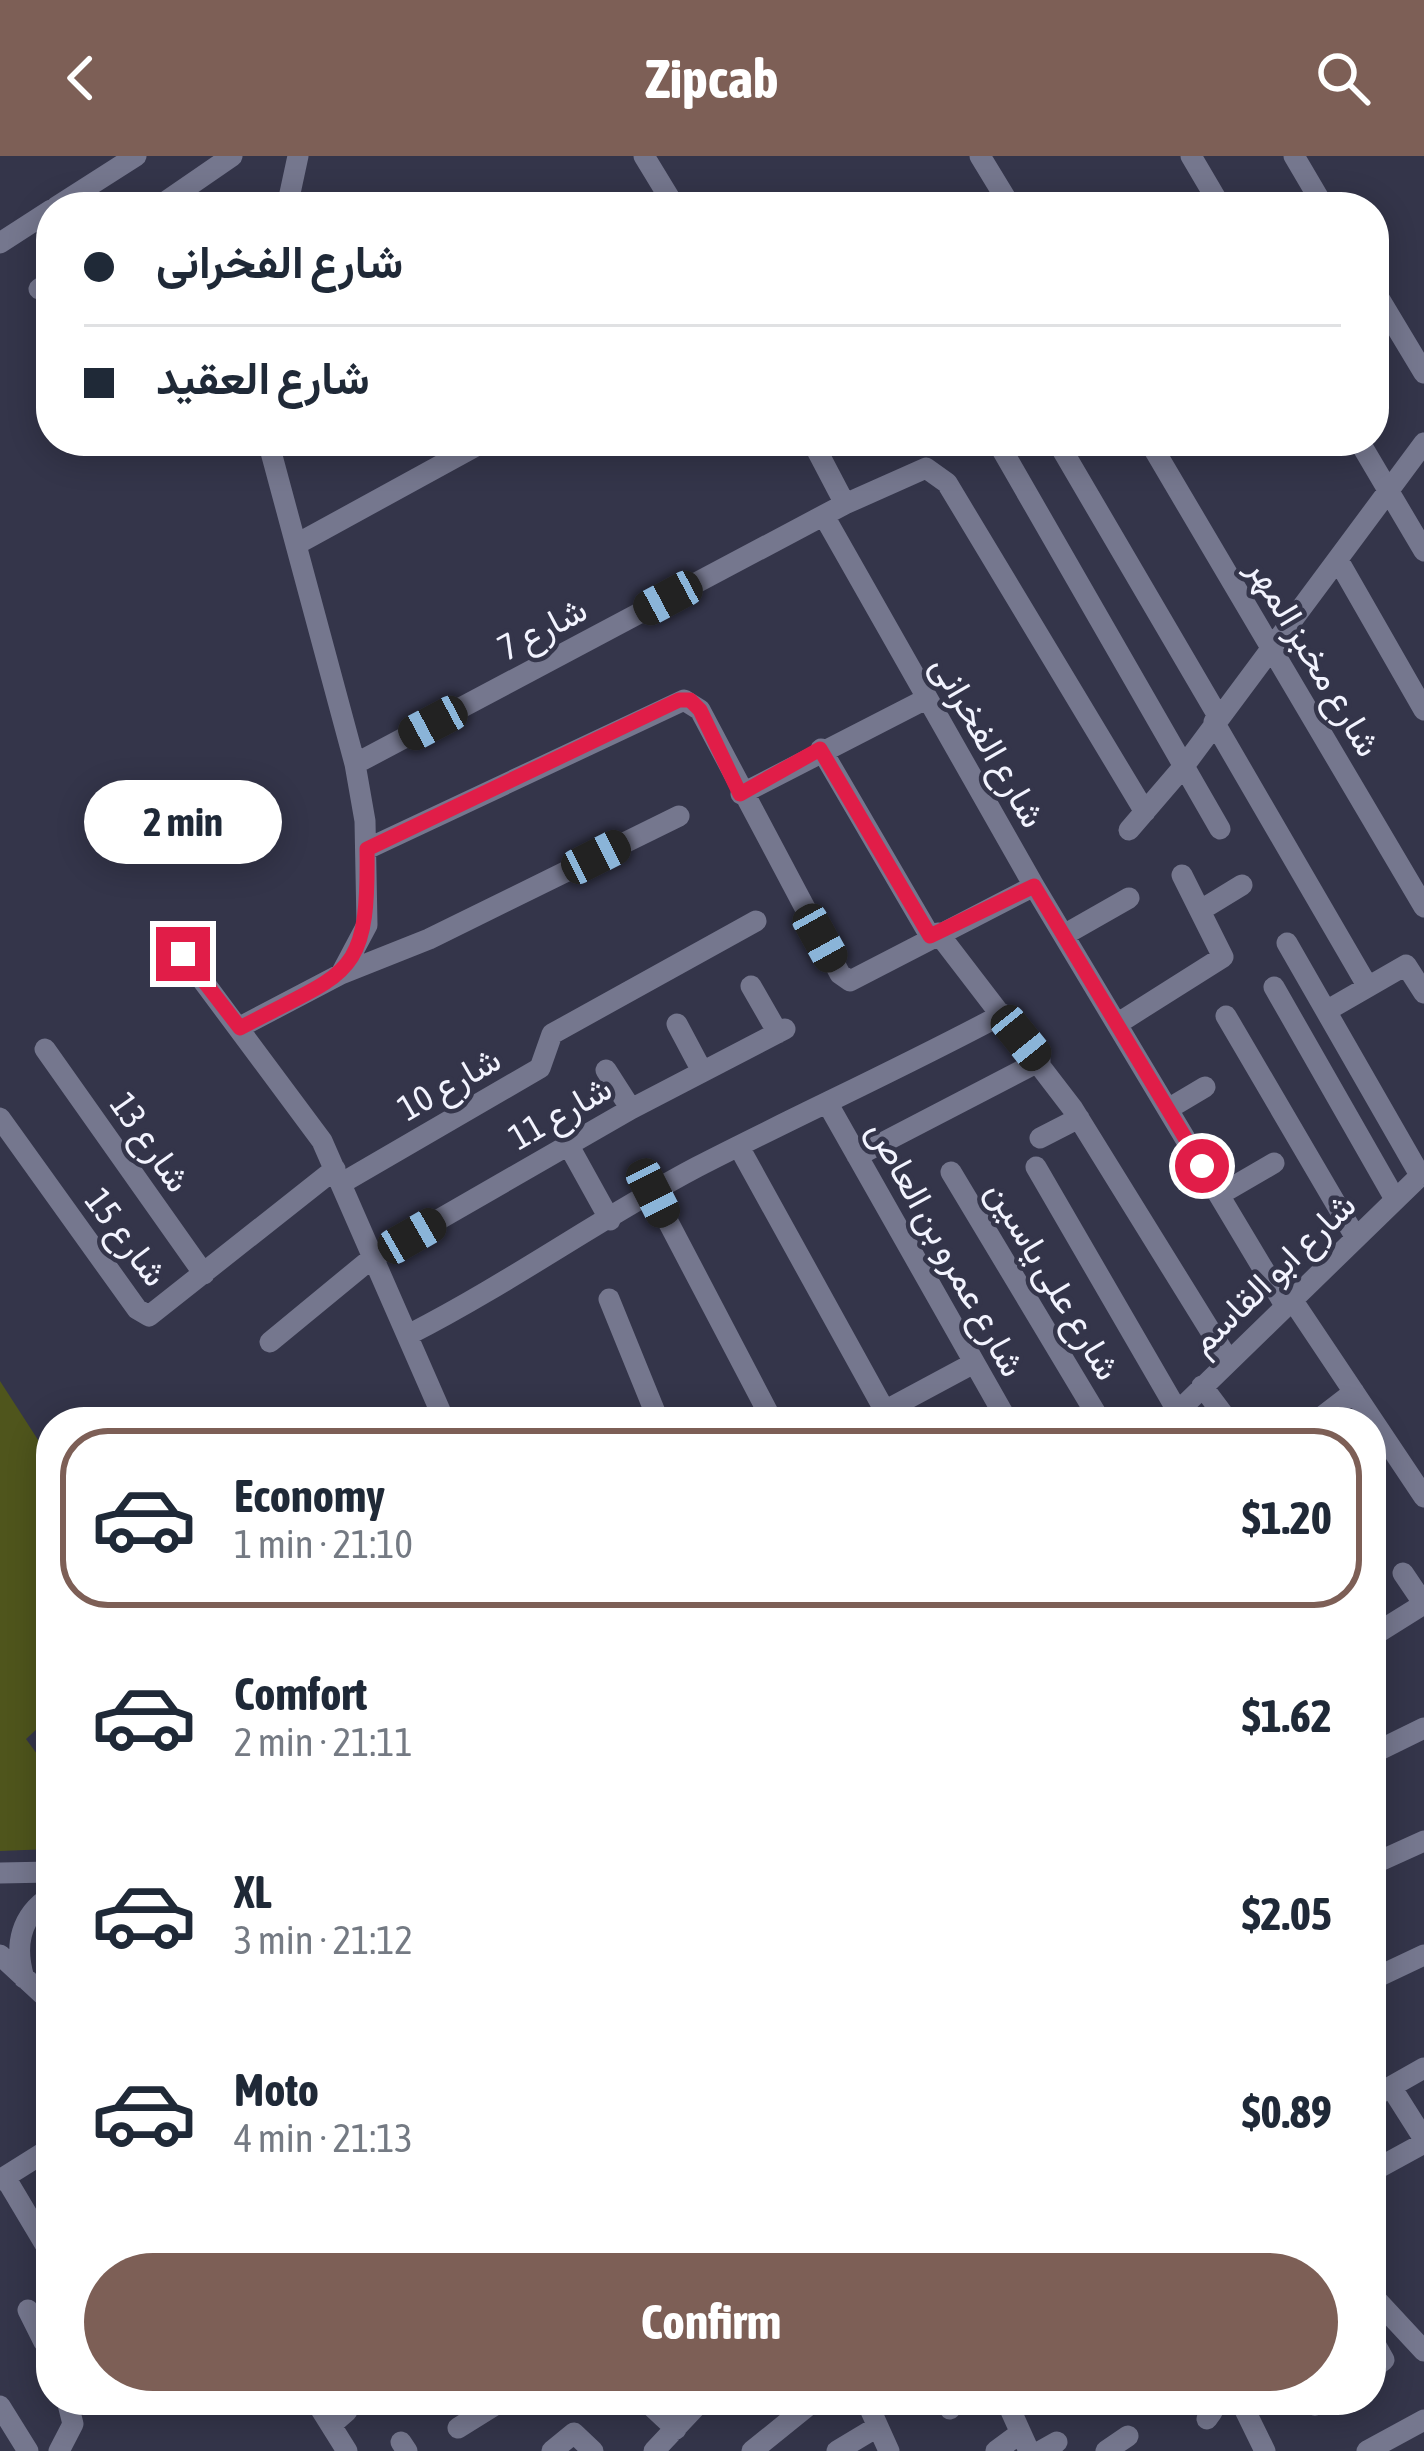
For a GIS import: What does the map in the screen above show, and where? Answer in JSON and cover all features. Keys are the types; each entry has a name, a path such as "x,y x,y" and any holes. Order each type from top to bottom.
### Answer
{"street":[{"path":"80,192 136,156"},
{"path":"180,192 232,156"},
{"path":"290,192 298,156"},
{"path":"644,156 667,192"},
{"path":"980,156 1002,192"},
{"path":"1191,156 1212,192"},
{"path":"1294,156 1315,192"},
{"path":"0,243 36,220"},
{"path":"1389,315 1424,373"},
{"path":"1129,830 1184,766 1424,443"},
{"path":"272,456 355,764 367,849 367,925 341,974"},
{"path":"297,544 458,456"},
{"path":"820,456 844,504"},
{"path":"1007,456 1220,829"},
{"path":"1066,456 1368,987"},
{"name":"شارع مخبز المهر","path":"1158,456 1424,907"},
{"path":"1368,456 1424,550"},
{"name":"شارع 7","path":"355,764 844,504 926,468 939,473 1144,812"},
{"name":"شارع الفخرانى","path":"824,515 1034,886 1220,1195 1289,1304 1364,1407"},
{"path":"1338,560 1424,710"},
{"path":"740,794 820,749 926,699"},
{"path":"367,849 679,700 690,700 700,710 740,794 844,977 858,979 1034,886"},
{"path":"820,749 934,935 1040,1061 1079,1118 1229,1361"},
{"path":"240,1028 341,974 429,939 679,816"},
{"path":"1117,1024 1223,957 1182,875"},
{"path":"1202,910 1242,885"},
{"path":"1064,935 1129,898"},
{"name":"شارع 10","path":"338,1176 540,1068 552,1034 756,921"},
{"path":"1287,944 1422,1173"},
{"path":"183,954 299,1104 338,1176 439,1407"},
{"path":"1326,1011 1406,964 1424,993"},
{"name":"شارع 11","path":"270,1342 372,1258 631,1109 781,1031 751,986"},
{"path":"1274,987 1395,1199"},
{"path":"410,1334 509,1283 653,1193 1003,1015"},
{"path":"1226,1016 1356,1238"},
{"path":"677,1024 702,1070"},
{"name":"شارع 13","path":"45,1049 204,1274"},
{"path":"857,1156 1040,1061"},
{"path":"606,1070 631,1109"},
{"path":"1168,1109 1205,1088"},
{"name":"شارع عمرو بن العاص","path":"829,1106 999,1407"},
{"name":"شارع 15","path":"0,1118 142,1315 156,1313 338,1176"},
{"path":"1040,1138 1079,1118"},
{"path":"569,1146 610,1220"},
{"path":"739,1147 883,1407"},
{"path":"1220,1195 1274,1162"},
{"path":"1036,1168 1167,1407"},
{"name":"شارع على ياسين","path":"951,1172 1092,1407"},
{"name":"شارع ابو القاسم","path":"1182,1407 1422,1173"},
{"path":"653,1193 765,1407"},
{"path":"609,1299 653,1407"},
{"path":"903,1407 972,1364"},
{"path":"1202,1386 1218,1407"},
{"path":"1334,1407 1354,1392"},
{"name":"شارع الفخرانى","path":"1386,1440 1424,1497"},
{"path":"1386,1628 1424,1604 1403,1573"},
{"path":"1386,1747 1424,1728"},
{"path":"1386,1858 1424,1841"},
{"path":"0,1873 36,1872"},
{"path":"24,1978 18,1945 22,1929 36,1913"},
{"path":"0,1955 36,1989"},
{"path":"1386,1972 1424,1955"},
{"path":"1386,2089 1424,2068"},
{"path":"1386,2098 1424,2141 1386,2163"},
{"path":"36,2158 3,2179 36,2231"},
{"path":"28,2310 36,2324"},
{"path":"1386,2310 1424,2350"},
{"path":"0,2406 28,2451"},
{"path":"59,2451 74,2424 71,2415"},
{"path":"325,2415 347,2451"},
{"path":"331,2425 342,2415"},
{"path":"458,2428 479,2415"},
{"path":"651,2415 663,2444 689,2415"},
{"path":"752,2451 795,2415"},
{"path":"872,2415 889,2451"},
{"path":"996,2451 1024,2443 1012,2415"},
{"path":"1248,2415 1264,2451"},
{"path":"1366,2451 1424,2420"},
{"path":"837,2451 877,2427"},
{"path":"552,2451 574,2433 593,2451"},
{"path":"1106,2451 1128,2436"}],"green space":[{"path":"0,1381 36,1437 36,1730 26,1739 36,1753 36,1850 0,1851"}],"route":[{"path":"183,954 240,1028 341,974 358,951 367,925 367,849 679,700 690,700 700,710 740,794 820,749 930,936 1034,886 1202,1166"}]}
